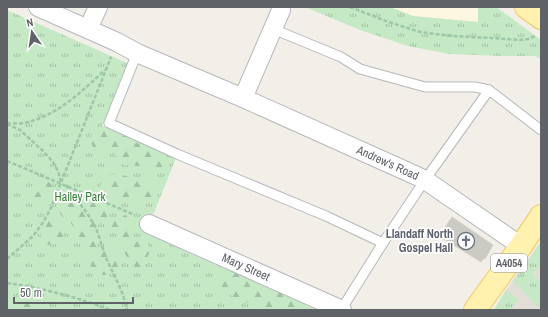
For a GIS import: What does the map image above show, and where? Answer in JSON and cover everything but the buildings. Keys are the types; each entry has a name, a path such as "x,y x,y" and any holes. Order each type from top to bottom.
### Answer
{"main road":[{"name":"A4054","path":"475,310 541,216"}],"street":[{"name":"Andrew's Road","path":"38,7 118,42 137,53 243,98 426,180 521,246"},
{"path":"88,29 98,7"},
{"path":"243,98 281,10"},
{"name":"Mary Street","path":"143,220 342,310"}],"lane":[{"path":"273,29 341,57 360,69 425,87 475,87 489,90 541,130"},
{"path":"137,53 109,123 177,154 326,216 383,243"},
{"path":"342,310 383,243 489,90"}],"path":[{"path":"350,7 420,32 452,36 520,40 528,39 537,18"},
{"path":"7,260 33,236 50,210 118,42"},
{"path":"7,124 22,123 50,113 81,92 106,69"},
{"path":"7,124 20,130 53,162 58,171 61,184"},
{"path":"7,161 143,220"},
{"path":"65,185 96,228 106,258 123,295 127,310"},
{"path":"7,283 45,290 110,310"}],"shaded area":[{"path":"390,7 478,7 478,22 413,16"},
{"path":"541,241 541,310 494,310 506,290"}],"green space":[{"path":"305,7 390,7 413,16 478,22 478,7 496,7 541,40 541,59 535,56 449,54 408,46 360,30"},
{"name":"Hailey Park","path":"7,10 129,64 102,126 176,158 145,233 316,310 7,310"},
{"path":"103,127 119,129 137,143 166,150 171,157 171,163 161,168 125,165 118,161 114,152 94,150 90,139 94,130"},
{"path":"111,174 123,175 132,178 142,177 149,179 155,186 154,198 145,203 138,202 132,198 116,200 108,197 105,199 108,217 94,228 94,237 99,250 112,251 118,256 118,271 106,275 99,275 93,270 86,256 82,241 70,221 60,214 61,204 67,198 72,198 98,189"},
{"path":"39,179 50,183 55,193 51,201 43,204 35,200 31,187 35,181"},
{"path":"126,215 130,220 131,235 134,239 141,240 148,244 150,252 146,259 142,262 141,269 137,271 124,253 119,233 112,227 111,222 118,217"},
{"path":"51,218 55,218 58,221 62,230 62,236 59,243 49,245 42,241 41,231 44,225"},
{"path":"541,242 541,264 532,274 541,284 541,310 513,281"},
{"path":"232,269 239,271 248,279 258,283 269,283 305,304 308,310 267,310 257,303 241,302 227,293 220,292 215,285 217,279 220,274"},
{"path":"506,290 518,300 511,310 494,310"},
{"path":"22,295 33,296 42,305 43,310 7,310 10,302"}],"place":[{"name":"Llandaff North Gospel Hall","path":"466,241"}]}
